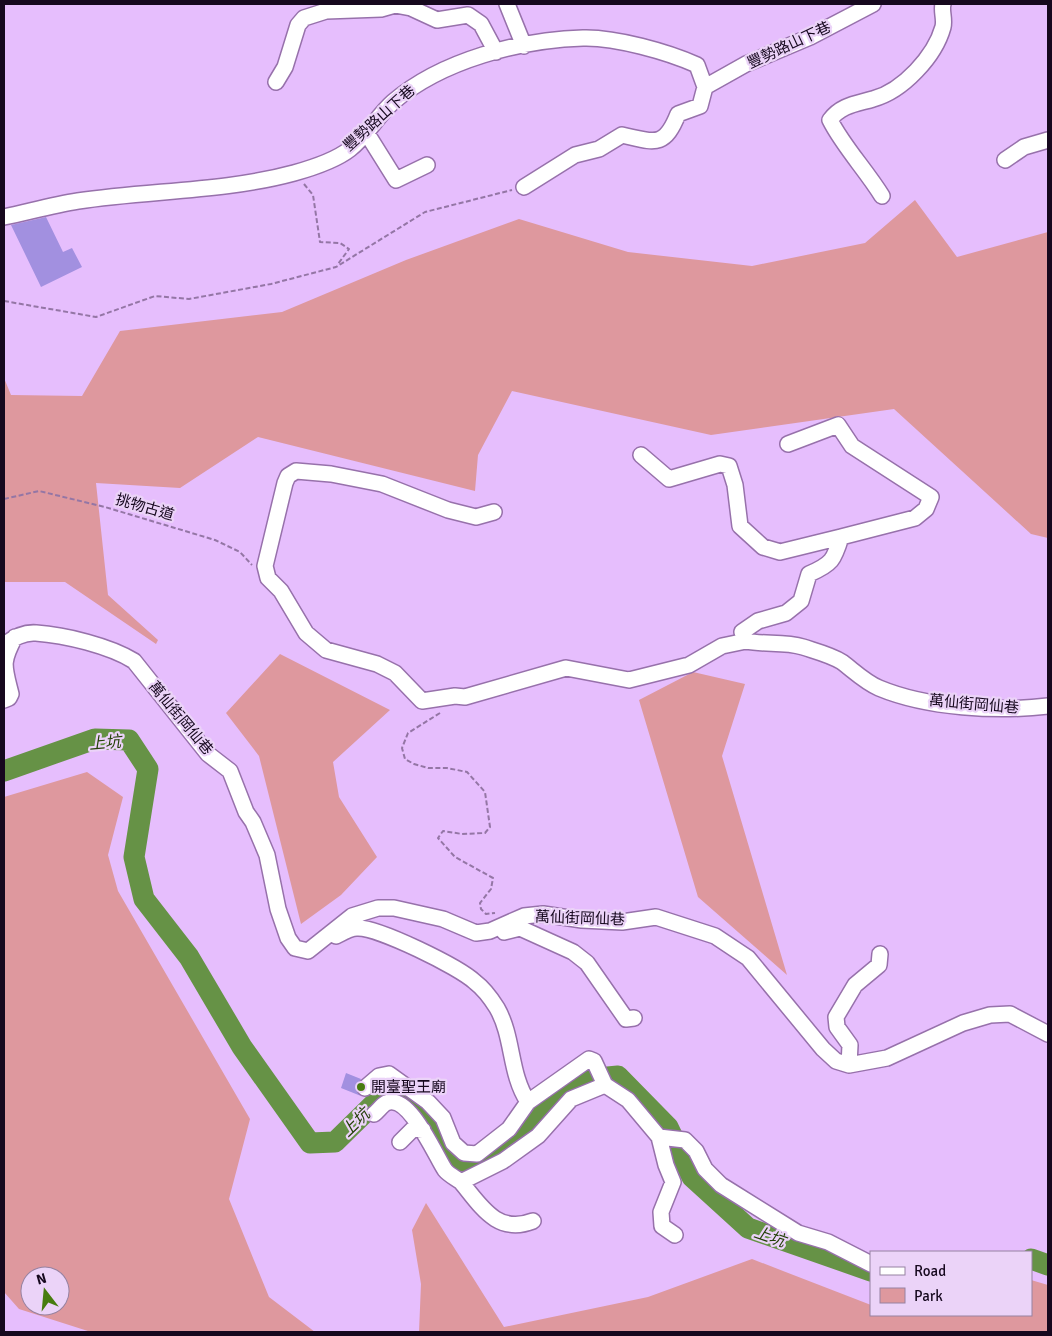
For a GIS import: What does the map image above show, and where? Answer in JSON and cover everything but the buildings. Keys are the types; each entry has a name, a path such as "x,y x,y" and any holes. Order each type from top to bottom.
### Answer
{"street":[{"path":"507,4 524,46"},
{"name":"豐勢路山下巷","path":"4,217 77,201 207,189 295,173 350,149 393,102 423,80 461,61 496,52 524,46 584,38 639,46 678,57 697,65 705,87 746,64 810,37 873,4"},
{"path":"882,196 855,155 837,134 830,120 837,110 881,97 904,82 934,48 944,25 943,4"},
{"path":"276,82 285,67 298,25 304,18 326,11 381,9 395,5 411,8 436,20 468,15 481,24 496,52"},
{"path":"524,187 575,155 599,149 622,135 654,141 663,138 671,132 678,114 700,106 705,87"},
{"path":"366,132 396,180 426,165"},
{"path":"1005,160 1024,147 1048,140"},
{"path":"641,455 669,479 720,464 729,466 735,485 740,526 762,547 780,552 915,518 926,510 931,497 852,446 838,425 788,444"},
{"name":"萬仙街岡仙巷","path":"494,512 476,517 448,510 382,484 331,474 296,471 288,476 285,483 265,566 268,578 281,591 306,633 326,650 377,664 395,673 422,700 455,696 465,697 566,668 630,680 689,665 722,646 746,642 777,642 801,646 842,662 850,671 879,688 934,703 993,709 1048,706"},
{"path":"746,642 742,632 758,621 786,613 800,601 809,574 828,566 837,552 842,536"},
{"name":"萬仙街岡仙巷","path":"9,641 35,633 100,645 134,661 208,754 230,771 246,812 254,822 267,855 278,909 288,938 296,948 308,951 352,916 378,908 394,908 443,919 476,933 490,931 524,916 542,914 582,920 622,922 656,916 715,936 748,958 823,1049 836,1061 849,1065"},
{"path":"4,700 9,698 11,694 4,669 9,641"},
{"path":"321,942 356,928 373,930 448,964 475,982 497,1008 507,1035 519,1087 528,1102"},
{"path":"490,931 496,934 520,928 573,952 587,963 626,1019 634,1018"},
{"path":"880,954 879,965 855,985 841,1004 836,1017 837,1027 850,1045 849,1065 887,1058 963,1023 990,1015 1010,1014 1048,1034"},
{"path":"365,1088 379,1076 389,1074 428,1102 443,1118 453,1143 464,1153 477,1154 509,1129 528,1102 589,1059 594,1061 605,1085 628,1100 659,1137 666,1165 673,1182 661,1212 662,1226 675,1235"},
{"path":"461,1182 503,1161 538,1136 571,1099 605,1085"},
{"path":"374,1114 386,1103 392,1102 406,1109 423,1130 446,1172 461,1182 489,1217 503,1222 522,1225 533,1221"},
{"path":"400,1142 412,1129 423,1130"},
{"path":"659,1137 686,1140 696,1151 706,1169 721,1185 798,1233 828,1242 870,1263"}],"path":[{"path":"295,173 313,195 320,242 340,244 349,250 336,266"},
{"path":"4,302 96,317 155,296 189,299 231,293 336,266 425,212 524,187"},
{"name":"挑物古道","path":"4,499 39,491 105,507 215,540 240,552 252,565"},
{"path":"440,713 408,733 402,748 405,759 428,768 447,768 467,772 485,792 490,826 485,833 462,834 443,831 438,838 455,857 493,878 491,889 480,903 480,909 486,914 503,912"}],"green space":[{"path":"915,200 957,257 1048,232 1048,538 1031,534 894,409 711,435 512,391 478,455 475,491 258,437 180,488 96,483 108,595 158,640 156,644 65,582 4,582 4,378 11,395 82,396 120,331 282,312 406,260 519,219 628,252 752,266 865,243"},
{"path":"280,654 390,710 333,762 339,797 377,857 341,895 301,924 259,756 226,713"},
{"path":"693,672 745,684 722,756 787,975 698,897 639,700"},
{"path":"87,772 123,797 108,855 118,891 250,1119 229,1199 269,1297 315,1332 91,1332 41,1316 70,1316 70,1266 20,1266 20,1309 4,1292 4,797"},
{"path":"426,1203 504,1327 648,1297 752,1259 870,1305 870,1316 1032,1316 1032,1280 1048,1285 1048,1331 419,1332 421,1284 412,1230"}],"waterway":[{"name":"上坑","path":"4,771 95,739 129,740 148,769 134,857 144,899 189,957 242,1047 310,1143 335,1142 389,1089 413,1101 421,1108 434,1124 452,1157 478,1166 537,1120 577,1080 618,1076 668,1127 692,1177 748,1228 870,1271"},
{"name":"上坑","path":"1032,1259 1048,1265"}],"place":[{"name":"開臺聖王廟","path":"361,1087"}]}
